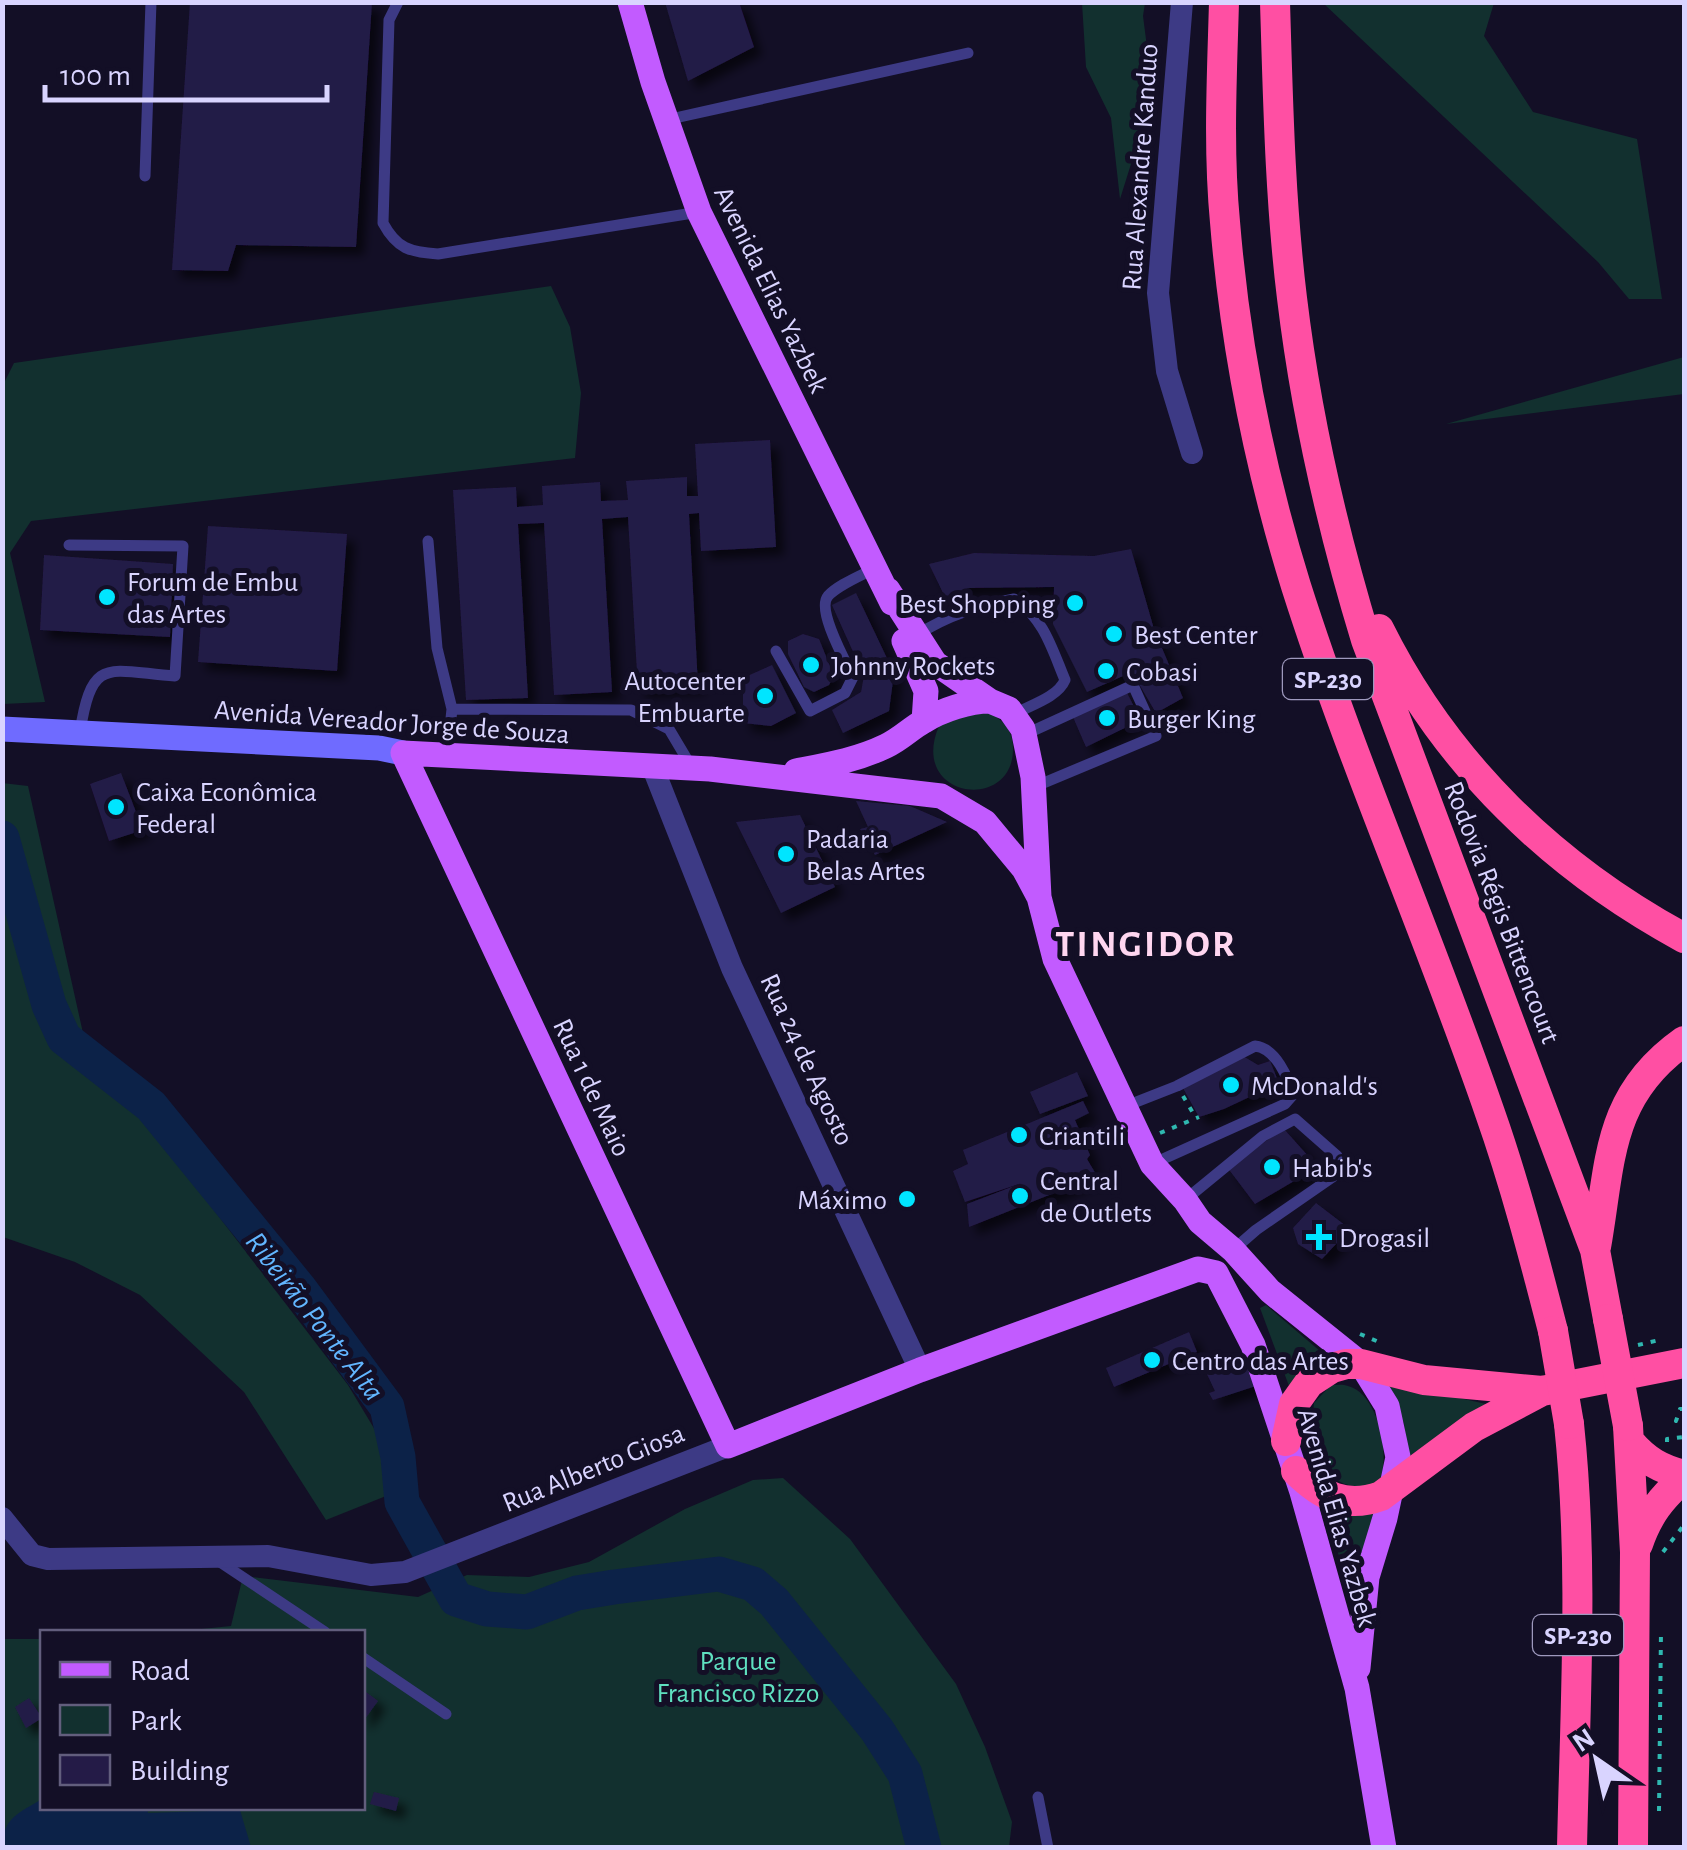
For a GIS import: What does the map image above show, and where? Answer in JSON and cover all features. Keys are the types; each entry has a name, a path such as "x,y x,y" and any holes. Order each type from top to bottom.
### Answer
{"highway":[{"name":"SP-230","path":"1224,2 1221,96 1225,222 1256,426 1274,502 1296,584 1342,720 1489,1108 1534,1251 1553,1331 1578,1505 1571,1845"},
{"name":"Rodovia Régis Bittencourt","path":"1275,2 1280,156 1292,300 1338,548 1366,640 1596,1250 1647,1555 1634,1848"},
{"path":"1338,548 1390,651 1473,772 1516,818 1570,866 1610,895 1684,938"},
{"path":"1596,1250 1613,1140 1627,1100 1645,1076 1684,1041"},
{"path":"1286,1441 1294,1404 1310,1383 1360,1348 1424,1380 1542,1391 1674,1366"},
{"path":"1296,1471 1311,1487 1337,1501 1367,1501 1474,1428 1542,1391"},
{"path":"1629,1434 1643,1458 1684,1476 1648,1516 1647,1555"}],"main road":[{"name":"Avenida Elias Yazbek","path":"630,2 698,212 882,579 943,670 1020,724 1034,786 1040,897 1055,959 1147,1152 1200,1222 1233,1250 1270,1291 1360,1348 1386,1406 1395,1431 1398,1457 1368,1577 1356,1688"},
{"name":"Avenida Elias Yazbek","path":"882,579 926,692 924,721"},
{"name":"Avenida Vereador Jorge de Souza","path":"778,775 862,756 965,703 990,701"},
{"name":"Avenida Vereador Jorge de Souza","path":"2,729 692,768 941,796 985,822 1024,869 1040,897"},
{"name":"Rua 1 de Maio","path":"403,753 728,1446"},
{"path":"424,797 428,779 447,756"},
{"path":"1198,1269 1204,1248 1200,1222"},
{"name":"Avenida Elias Yazbek","path":"1198,1269 1216,1274 1232,1300 1253,1346 1296,1471 1356,1688 1384,1848"},
{"name":"Rua Alberto Giosa","path":"728,1446 920,1370 1198,1269"}],"street":[{"name":"Rua Alexandre Kanduo","path":"1182,2 1158,293 1168,371 1192,453"},
{"name":"Rua 24 de Agosto","path":"653,768 732,968 920,1370"},
{"name":"Rua Alberto Giosa","path":"2,1518 32,1555 48,1559 268,1556 371,1574 422,1567 728,1446"}],"lane":[{"path":"145,176 151,2"},
{"path":"398,2 389,20 383,223 392,240 410,252 438,254 698,212"},
{"path":"666,120 968,52"},
{"path":"428,541 437,648 452,709 447,756"},
{"path":"70,545 183,546 175,676 110,671 96,679 86,694 80,732"},
{"path":"776,651 810,711 845,694 853,678 824,604 829,595 882,579"},
{"path":"916,635 940,620 978,606 1014,600 1031,610 1066,680 1064,687 1020,724"},
{"path":"1020,724 1133,685 1156,736 1034,786"},
{"path":"452,709 632,710 669,729 692,768"},
{"path":"1125,1106 1177,1086 1255,1046 1263,1046 1290,1082 1292,1096 1285,1104 1147,1152"},
{"path":"1185,1200 1263,1136 1295,1119 1337,1156 1340,1167 1334,1176 1233,1250"},
{"path":"214,1558 322,1630"},
{"path":"365,1660 446,1714"},
{"path":"1038,1797 1048,1848"}],"path":[{"path":"1147,1152 1197,1117 1177,1086"},
{"path":"1626,1347 1659,1340 1674,1366"},
{"path":"1360,1348 1391,1346"},
{"path":"1684,1409 1680,1409 1676,1421 1684,1421"},
{"path":"1647,1555 1684,1524"},
{"path":"1660,1626 1660,1812"}],"green space":[{"path":"1082,3 1145,3 1143,16 1153,94 1120,199 1111,118 1086,67"},
{"path":"1323,3 1494,3 1484,36 1533,112 1637,139 1662,299 1629,299 1598,262"},
{"path":"551,286 570,327 581,393 575,458 31,521 10,553 45,702 3,704 2,387 14,363"},
{"path":"1684,357 1684,394 1446,424"},
{"path":"981,709 1004,724 1011,735 1013,750 1008,770 997,783 981,789 964,789 949,782 937,769 933,750 939,726"},
{"path":"2,783 28,786 85,1042 348,1385 384,1445 386,1496 326,1520 244,1392 140,1295 75,1262 3,1237"},
{"path":"1266,1305 1327,1357 1289,1386 1260,1308"},
{"path":"1385,1381 1486,1404 1408,1457 1404,1423"},
{"path":"1331,1385 1346,1385 1359,1391 1375,1413 1384,1458 1379,1482 1356,1486 1338,1481 1309,1450 1314,1403"},
{"name":"Parque Francisco Rizzo","path":"783,1478 850,1539 956,1684 985,1747 1012,1822 1009,1847 3,1847 2,1639 40,1639 40,1810 365,1810 365,1630 192,1630 231,1626 243,1576 418,1597 467,1575 529,1577 589,1562 685,1509 753,1480"},
{"path":"1327,1507 1357,1516 1379,1512 1353,1615"}],"water":[{"path":"40,1800 40,1810 240,1810 251,1847 3,1847 5,1829 19,1813"}],"building":[{"path":"190,2 372,2 356,247 236,245 228,271 172,270"},
{"path":"665,2 739,2 754,47 688,81"},
{"path":"770,440 776,547 701,551 699,513 689,514 698,686 638,690 628,517 602,519 612,692 554,695 544,523 518,524 528,698 466,700 453,490 516,487 517,507 543,505 542,486 600,482 601,501 628,500 626,481 687,477 687,496 698,496 695,444"},
{"path":"208,526 347,534 337,671 198,662"},
{"name":"Best Center","path":"1131,549 1154,629 1183,698 1156,713 1132,672 1087,692 1053,624 1054,587 969,588 945,597 929,564 974,553 1094,556"},
{"name":"Forum de Embu das Artes","path":"44,555 173,564 170,637 40,630"},
{"path":"856,593 894,673 889,711 843,733 832,710 861,692 864,676 832,605"},
{"name":"Johnny Rockets","path":"803,634 819,639 834,676 829,685 814,692 804,687 788,654 788,641"},
{"name":"Autocenter Embuarte","path":"772,665 796,713 771,726 743,723 743,678"},
{"name":"Burger King","path":"1126,691 1141,720 1086,747 1073,717"},
{"name":"Caixa Econômica Federal","path":"121,773 143,830 109,841 90,784"},
{"path":"856,801 910,806 947,822 875,855 860,829 868,827"},
{"name":"Padaria Belas Artes","path":"800,815 835,887 781,913 736,822"},
{"name":"McDonald's","path":"1243,1056 1258,1065 1270,1061 1279,1083 1199,1117 1183,1088"},
{"path":"1077,1072 1088,1096 1040,1114 1030,1092"},
{"path":"1083,1101 1089,1113 1075,1120 1090,1155 1087,1159 1097,1176 969,1227 967,1204 1022,1183 965,1202 953,1171 968,1164 963,1150"},
{"name":"Habib's","path":"1284,1129 1318,1167 1255,1204 1227,1167"},
{"name":"Drogasil","path":"1316,1203 1350,1229 1322,1259 1298,1244 1293,1228"},
{"name":"Centro das Artes","path":"1189,1332 1197,1352 1114,1387 1106,1368"},
{"path":"1242,1354 1256,1386 1213,1400 1209,1393 1215,1391 1205,1370"},
{"path":"365,1691 378,1701 365,1719"},
{"path":"29,1698 40,1719 26,1728 15,1707"},
{"path":"374,1792 399,1798 396,1811 370,1804"}],"waterway":[{"name":"Ribeirão Ponte Alta","path":"2,838 49,1005 64,1038 151,1106 299,1288 387,1407 398,1457 402,1502 456,1599 487,1609 527,1612 577,1593 614,1587 719,1574 753,1584 774,1602 877,1730 905,1774 924,1848"}],"place":[{"name":"Forum de Embu das Artes","path":"107,597"},
{"name":"Best Shopping","path":"1075,603"},
{"name":"Best Center","path":"1114,634"},
{"name":"Johnny Rockets","path":"811,665"},
{"name":"Cobasi","path":"1106,671"},
{"name":"Autocenter Embuarte","path":"765,696"},
{"name":"Burger King","path":"1107,718"},
{"name":"Caixa Econômica Federal","path":"116,807"},
{"name":"Padaria Belas Artes","path":"786,854"},
{"name":"McDonald's","path":"1231,1085"},
{"name":"Criantili","path":"1019,1135"},
{"name":"Habib's","path":"1272,1167"},
{"name":"Central de Outlets","path":"1020,1196"},
{"name":"Máximo","path":"907,1199"},
{"name":"Drogasil","path":"1319,1237"},
{"name":"Centro das Artes","path":"1152,1360"}],"district":[{"name":"TINGIDOR","path":"1146,943"}]}
